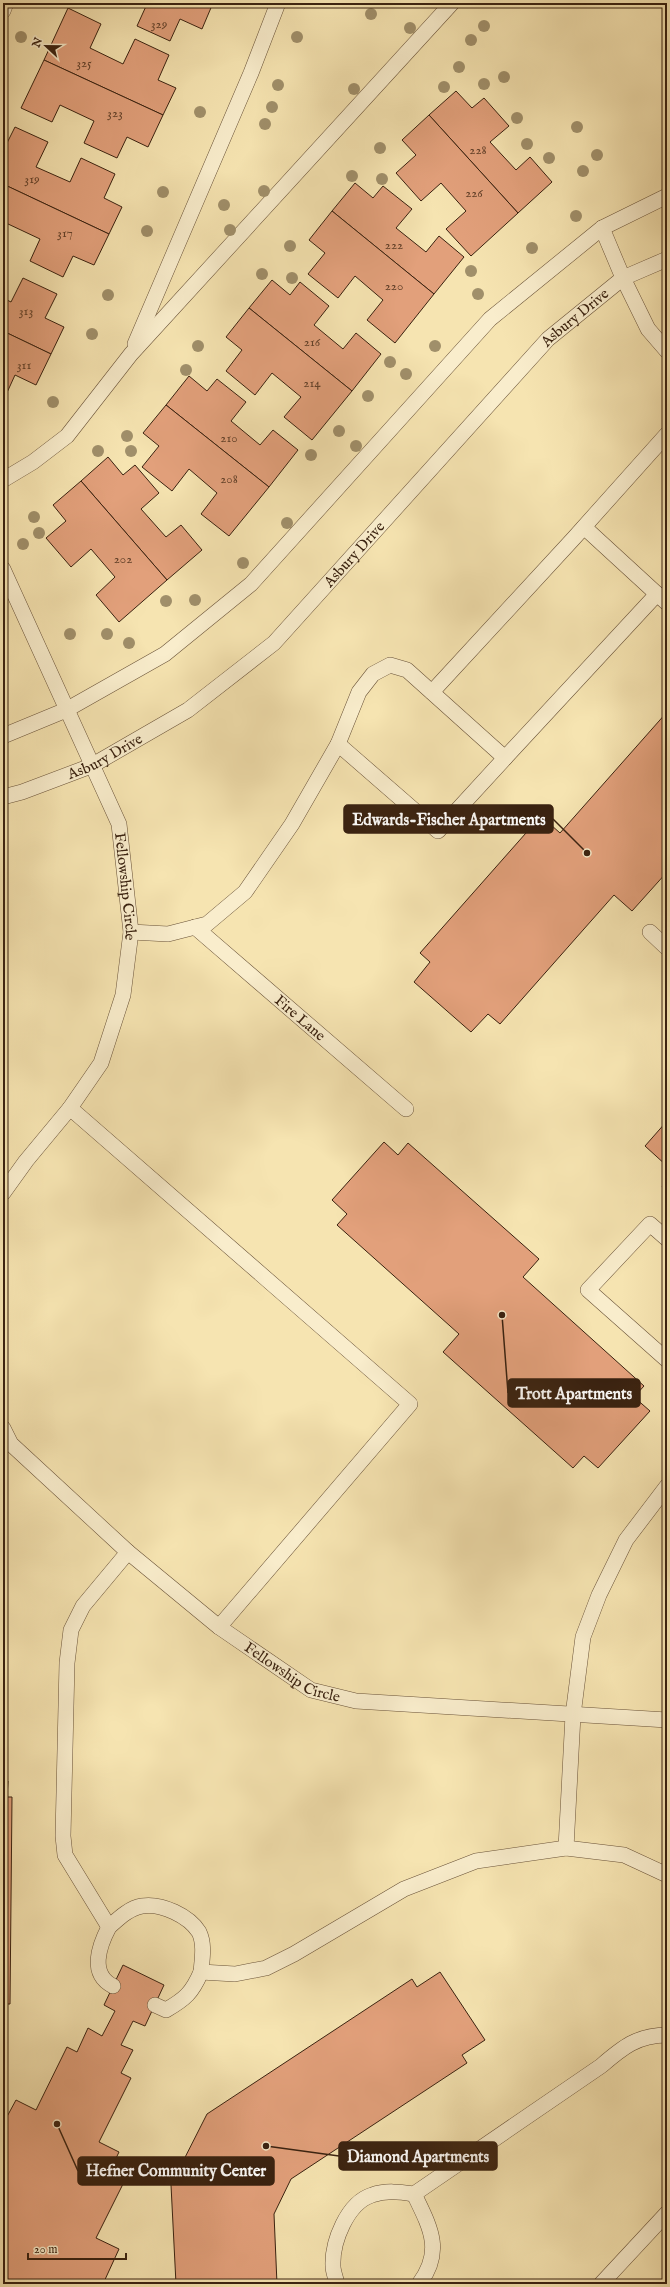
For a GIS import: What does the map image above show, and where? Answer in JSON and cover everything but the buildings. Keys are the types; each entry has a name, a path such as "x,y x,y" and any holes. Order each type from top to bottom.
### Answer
{"lane":[{"path":"3,11 6,3"},
{"path":"131,354 251,73 278,3"},
{"path":"3,480 33,462 67,436 131,354 452,3"},
{"path":"3,736 66,710 165,654 251,584 490,319 602,228 667,196"},
{"path":"602,228 623,278 648,329 667,351"},
{"name":"Asbury Drive","path":"3,797 22,792 90,766 188,710 274,643 548,339 623,278 667,259"},
{"path":"432,692 584,528 667,434"},
{"path":"338,744 438,831 505,758 662,599 584,528"},
{"name":"Fellowship Circle","path":"3,569 90,766 118,824 131,932 123,995 101,1063 70,1108 26,1161 3,1193"},
{"path":"131,932 168,934 207,924 245,892 292,824 338,744 359,692 373,674 390,665 407,670 505,758"},
{"name":"Fire Lane","path":"195,927 406,1109"},
{"path":"650,932 667,948"},
{"path":"70,1108 410,1404 219,1628"},
{"path":"667,1239 650,1224 588,1290 667,1360"},
{"name":"Fellowship Circle","path":"3,1428 11,1444 128,1552 219,1628 311,1690 356,1701 667,1720"},
{"path":"566,1848 573,1715 583,1637 599,1596 626,1540 667,1486"},
{"path":"109,1927 66,1855 63,1836 66,1663 71,1630 83,1606 128,1552"},
{"path":"201,1972 235,1974 266,1968 294,1954 404,1889 476,1861 566,1848 624,1855 667,1875"},
{"path":"113,1986 104,1981 99,1970 102,1941 109,1927 124,1914 142,1906 173,1911 189,1921 199,1933 203,1952 201,1972 194,1988 183,2000 166,2010 155,2005"},
{"path":"337,2284 333,2266 338,2237 350,2209 371,2195 393,2191 414,2194 601,2066 628,2043 658,2035 667,2035"},
{"path":"414,2194 432,2230 432,2257 419,2284"},
{"path":"602,2284 667,2213"}],"place":[{"name":"Edwards-Fischer Apartments","path":"587,853"},
{"name":"Trott Apartments","path":"502,1315"},
{"name":"Hefner Community Center","path":"57,2124"},
{"name":"Diamond Apartments","path":"266,2146"}]}
